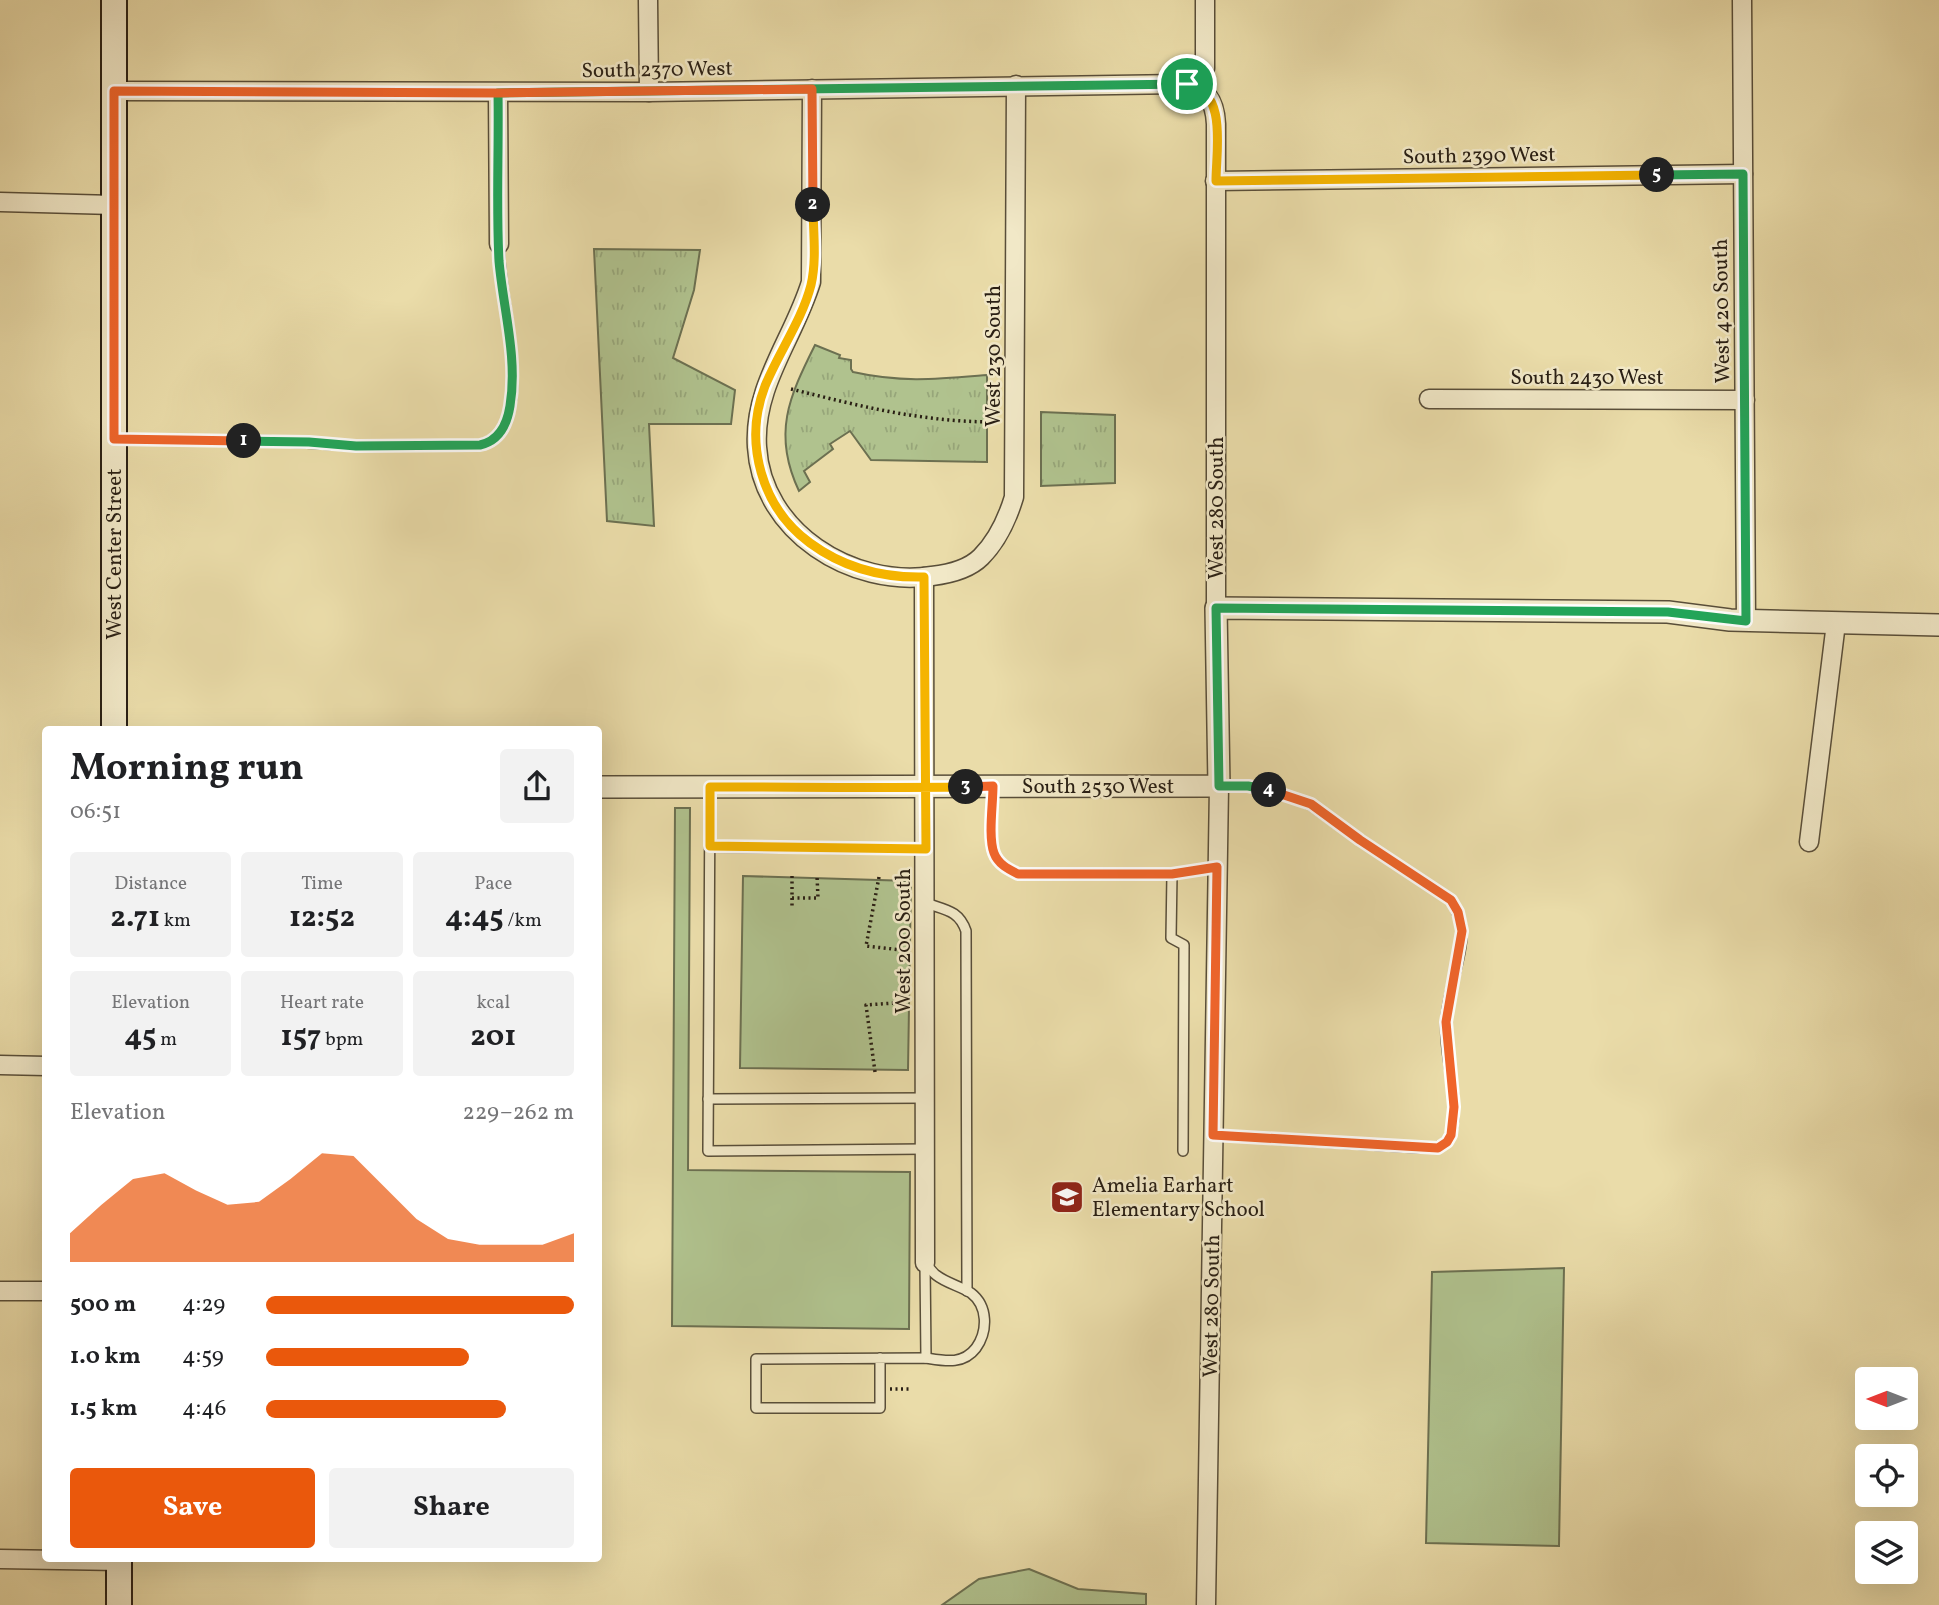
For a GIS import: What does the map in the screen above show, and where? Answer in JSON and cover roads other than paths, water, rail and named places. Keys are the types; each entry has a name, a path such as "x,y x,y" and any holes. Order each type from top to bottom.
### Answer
{"main road":[{"name":"West Center Street","path":"114,0 114,726"},
{"path":"119,1562 119,1605"}],"street":[{"path":"648,0 649,92"},
{"path":"1200,88 1205,68 1205,0"},
{"name":"West 420 South","path":"1742,0 1746,621"},
{"name":"South 2370 West","path":"114,91 498,93 1180,84 1200,88"},
{"name":"West 230 South","path":"812,89 811,282 806,300 765,387 759,406 757,433 760,467 772,503 798,534 821,551 877,574 900,578 924,577 965,568 981,557 1000,533 1014,497 1016,85"},
{"name":"West 280 South","path":"1200,88 1213,103 1215,111 1219,786 1206,1605"},
{"path":"498,93 499,244"},
{"name":"South 2390 West","path":"1216,181 1743,174"},
{"path":"0,202 114,205"},
{"name":"South 2430 West","path":"1429,399 1745,400"},
{"name":"West 200 South","path":"924,577 925,1263"},
{"path":"1216,608 1668,612 1746,621 1939,625"},
{"path":"1809,842 1836,623"},
{"name":"South 2530 West","path":"602,787 1219,786"},
{"path":"0,1065 42,1066"},
{"path":"0,1291 42,1291"},
{"path":"0,1559 42,1559"}],"lane":[{"path":"114,439 274,441 356,446 490,443 505,426 512,378 499,244"},
{"path":"993,786 994,855 1004,867 1018,874 1172,874 1217,867"},
{"path":"1213,1135 1421,1149 1438,1148 1447,1142 1451,1135 1454,1107 1446,1022 1462,931 1458,912 1451,900 1311,804 1272,790 1248,786 1219,786"},
{"path":"710,787 708,1151 925,1149"},
{"path":"710,846 926,849"},
{"path":"1172,874 1171,938 1184,945 1182,1151"},
{"path":"926,903 955,913 962,920 966,931 967,1291"},
{"path":"709,1099 925,1098"},
{"path":"880,1358 880,1408 756,1408 756,1359 880,1358 926,1358 949,1362 962,1360 972,1353 980,1342 985,1317 974,1295 937,1276 925,1263"},
{"path":"925,1263 926,1358"}],"place":[{"name":"Amelia Earhart Elementary School","path":"1067,1197"}]}
